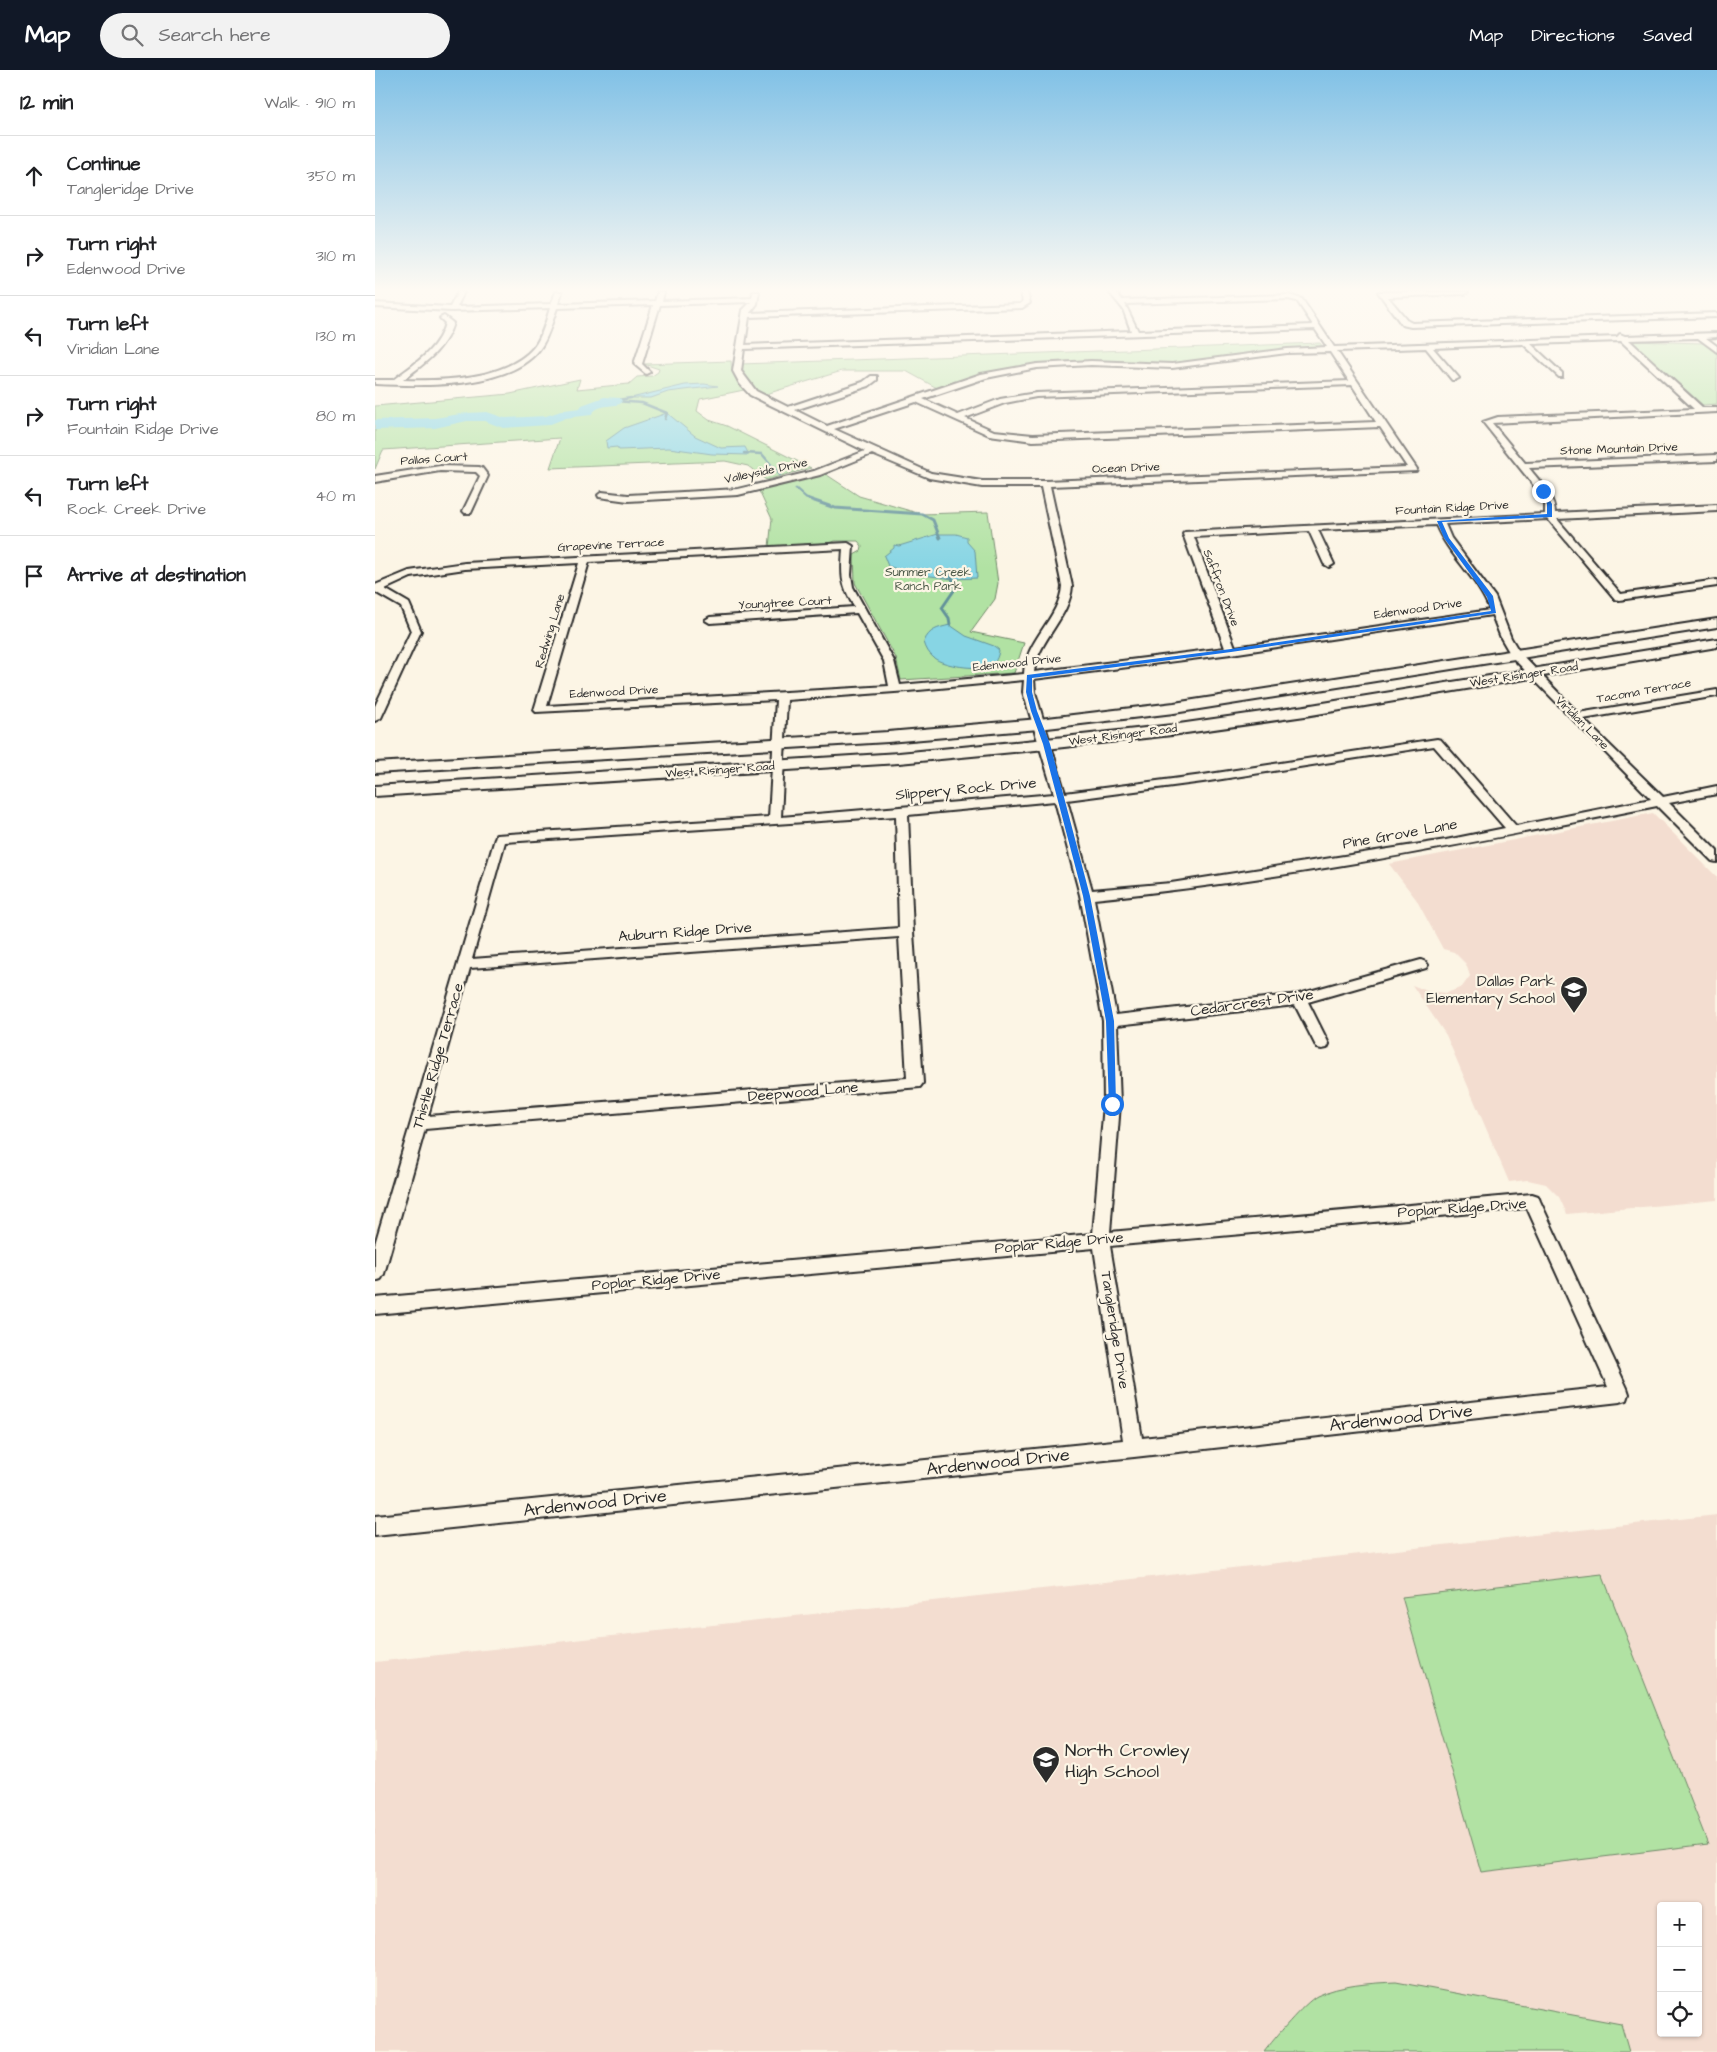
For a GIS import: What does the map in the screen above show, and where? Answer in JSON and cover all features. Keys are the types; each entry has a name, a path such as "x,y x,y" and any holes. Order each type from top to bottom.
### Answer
{"main road":[{"name":"West Risinger Road","path":"375,768 888,737 1039,724 1174,708 1717,623"},
{"name":"West Risinger Road","path":"375,791 777,767 1047,744 1229,722 1717,643"},
{"path":"482,785 490,762"}],"street":[{"name":"Ocean Drive","path":"745,384 753,393 872,452 929,475 982,484 1045,484 1413,469 1355,384"},
{"path":"788,410 865,384"},
{"path":"827,429 959,384"},
{"path":"958,418 1003,401 1037,395 1315,384"},
{"path":"1673,384 1701,411"},
{"path":"916,399 992,433 1033,438 1382,424"},
{"path":"1717,410 1498,419 1487,422 1548,499 1550,516 1619,597 1717,583"},
{"name":"Valleyside Drive","path":"602,495 628,498 738,492 817,473 872,452"},
{"name":"Stone Mountain Drive","path":"1522,466 1717,458"},
{"name":"Pallas Court","path":"375,479 409,472 465,468 479,470 484,476 468,511"},
{"name":"Tangleridge Drive","path":"1045,484 1067,586 1066,600 1032,658 1029,692 1047,744 1087,896 1110,1021 1112,1104 1101,1240 1134,1448"},
{"name":"Fountain Ridge Drive","path":"1187,534 1717,508"},
{"name":"Viridian Lane","path":"1439,521 1447,538 1490,596 1506,638 1516,655 1575,717 1717,858"},
{"path":"1312,527 1329,564"},
{"name":"Saffron Drive","path":"1187,534 1231,650"},
{"name":"Grapevine Terrace","path":"377,588 409,574 465,566 848,546 846,575 848,587 860,610"},
{"name":"Redwing Lane","path":"539,710 585,559"},
{"path":"375,718 416,631 405,605 377,588"},
{"path":"860,610 889,661 895,688"},
{"name":"Youngtree Court","path":"710,620 860,610"},
{"name":"Edenwood Drive","path":"539,710 782,696 1029,677 1495,612"},
{"name":"Tacoma Terrace","path":"1575,717 1717,693"},
{"path":"775,820 782,696"},
{"name":"Slippery Rock Drive","path":"500,838 903,811 1061,797 1198,780 1437,742 1511,829"},
{"name":"Pine Grove Lane","path":"1087,896 1181,886 1446,844 1511,829 1717,790"},
{"name":"Deepwood Lane","path":"419,1123 915,1082 903,811"},
{"name":"Thistle Ridge Terrace","path":"375,1274 500,838"},
{"name":"Auburn Ridge Drive","path":"465,964 907,932"},
{"name":"Cedarcrest Drive","path":"1110,1021 1299,999 1421,965"},
{"path":"1299,999 1322,1044"},
{"name":"Poplar Ridge Drive","path":"375,1306 1533,1201 1621,1394"},
{"name":"Ardenwood Drive","path":"375,1526 1134,1448 1621,1394"}],"shaded area":[{"name":"Dallas Park Elementary School","path":"1653,813 1717,877 1717,1200 1567,1214 1559,1197 1546,1184 1528,1180 1509,1182 1446,1035 1412,985 1427,991 1447,993 1462,987 1470,976 1466,964 1454,952 1443,949 1416,899 1389,864"},
{"name":"North Crowley High School","path":"1717,1515 1717,2052 375,2052 375,1662"}],"green space":[{"path":"554,384 578,384 577,389 624,384 740,384 744,390 700,399 697,411 709,420 727,426 811,468 766,480 748,466 725,461 550,468 560,438 383,450 375,469 375,406 510,394"},
{"path":"750,384 797,384 766,394"},
{"path":"931,384 949,384 937,388"},
{"path":"1680,384 1717,384 1717,404 1703,405"},
{"name":"Summer Creek Ranch Park","path":"824,473 859,496 921,514 988,512 998,583 995,599 971,632 1024,643 1014,673 901,680 896,658 855,583 854,555 861,551 862,546 858,541 835,541 826,545 769,547 772,519 759,491"},
{"path":"1602,1574 1708,1844 1481,1872 1402,1597"},
{"path":"1396,1982 1621,2024 1629,2052 1264,2052 1297,2013 1317,1996 1346,1987"}],"water":[{"path":"685,385 718,386 668,392 651,398 631,398"},
{"path":"667,413 695,436 721,448 745,447 749,455 712,454 669,448 619,450 617,447 607,448 606,441 624,428"},
{"path":"938,534 956,534 967,537 967,542 975,551 977,578 953,579 908,573 888,566 884,556 894,548 894,545 899,546"},
{"path":"950,625 966,636 994,646 999,650 995,661 989,666 969,667 945,663 934,658 929,653 924,642 928,634 934,630"}],"waterway":[{"path":"610,401 631,398"},
{"path":"375,425 435,423 467,417 487,416 503,423 548,420 564,414 586,412 587,408 604,401 615,401"},
{"path":"615,401 642,403 667,413 665,419"},
{"path":"744,453 762,454 780,475"},
{"path":"796,489 806,498 835,508 922,514 933,520 940,538"},
{"path":"950,625 949,618 942,608 955,589 951,574"}],"place":[{"name":"Dallas Park Elementary School","path":"1574,1014"},
{"name":"North Crowley High School","path":"1046,1784"}],"route":[{"path":"1112,1104 1110,1021 1087,896 1047,744 1034,711 1029,692 1029,677 1495,612 1490,596 1447,538 1439,521 1550,516 1550,504 1543,491"}]}
